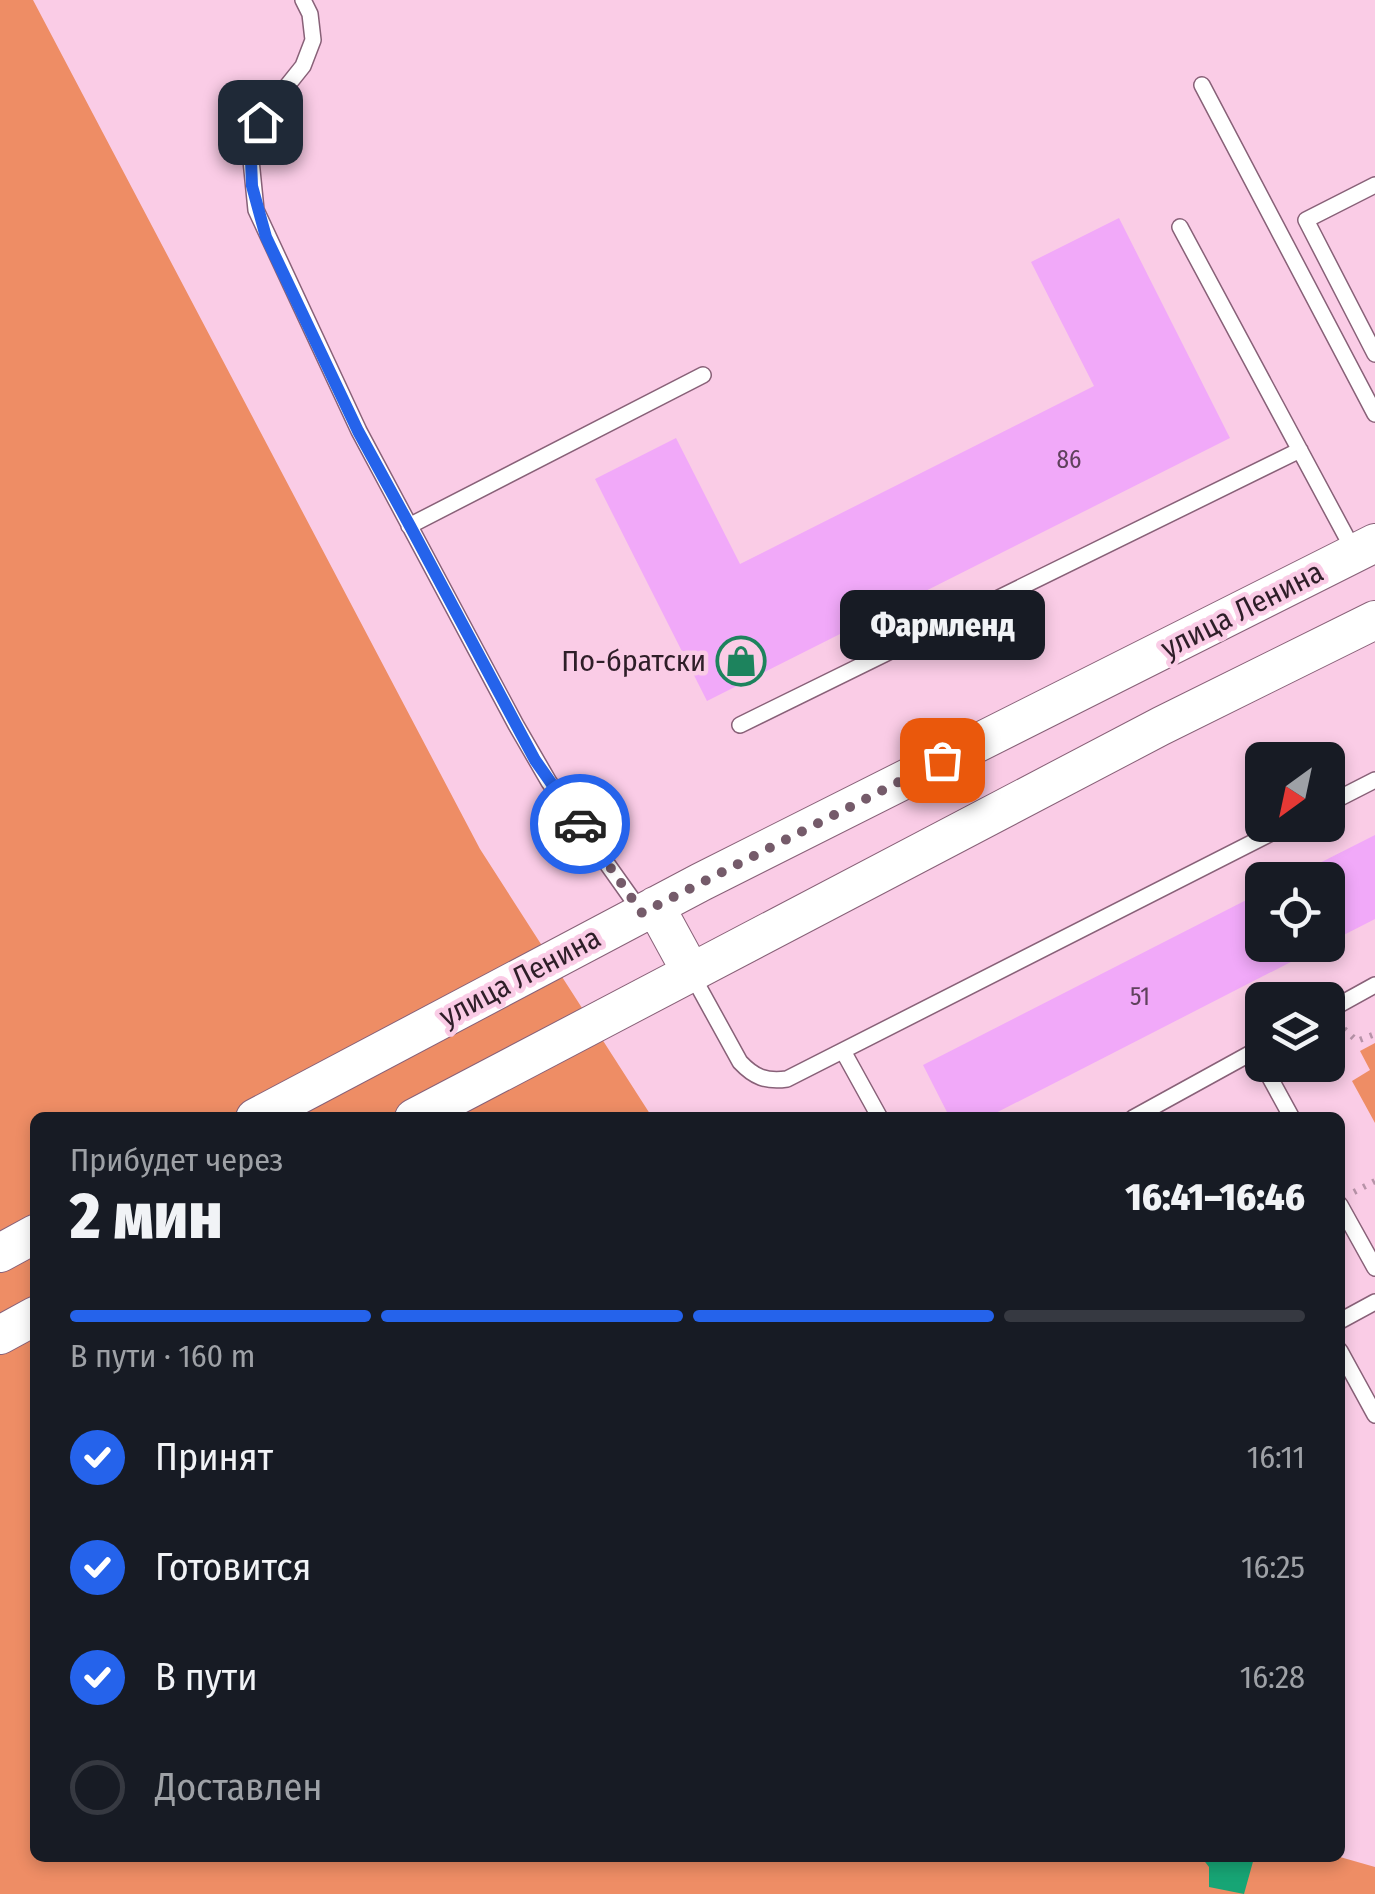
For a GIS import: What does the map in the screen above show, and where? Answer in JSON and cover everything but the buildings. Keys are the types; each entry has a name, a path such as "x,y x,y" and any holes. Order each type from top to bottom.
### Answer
{"street":[{"name":"улица Ленина","path":"267,1112 649,909 1365,548"},
{"path":"425,1112 1161,726 1375,620"},
{"path":"649,909 691,972"},
{"path":"0,1253 30,1237"},
{"path":"0,1335 30,1319"}],"lane":[{"path":"303,0 313,27 309,53 260,122 251,160 256,210 358,431 535,760 649,909"},
{"path":"1202,85 1375,414"},
{"path":"1375,184 1306,220 1375,354"},
{"path":"1180,228 1300,450 1365,548"},
{"path":"410,526 703,376"},
{"path":"740,724 1300,450"},
{"path":"1345,795 1375,780"},
{"path":"691,972 740,1062 750,1073 764,1079 787,1079 1254,842"},
{"path":"1345,1002 1375,985"},
{"path":"844,1051 877,1112"},
{"path":"1145,1112 1245,1064"},
{"path":"1274,1082 1289,1112"},
{"path":"1345,1214 1375,1268"},
{"path":"1345,1318 1375,1302"},
{"path":"1345,1360 1375,1415"}],"path":[{"path":"1345,1030 1352,1040 1375,1034"}],"shaded area":[{"path":"0,0 33,0 480,849 649,1112 30,1112 30,1862 1345,1862 1345,1858 1375,1867 1375,1894 0,1894"},
{"path":"1375,1043 1375,1123 1352,1081 1370,1070 1360,1051"},
{"path":"1205,1862 1253,1862 1244,1894 1209,1887 1209,1867"}],"way so far":[{"path":"580,824 642,913 942,760"}],"place":[{"name":"По-братски","path":"741,661"},
{"name":"Фармленд","path":"942,760"}],"route":[{"path":"260,122 251,160 252,186 266,237 358,431 535,760 580,824"}]}
